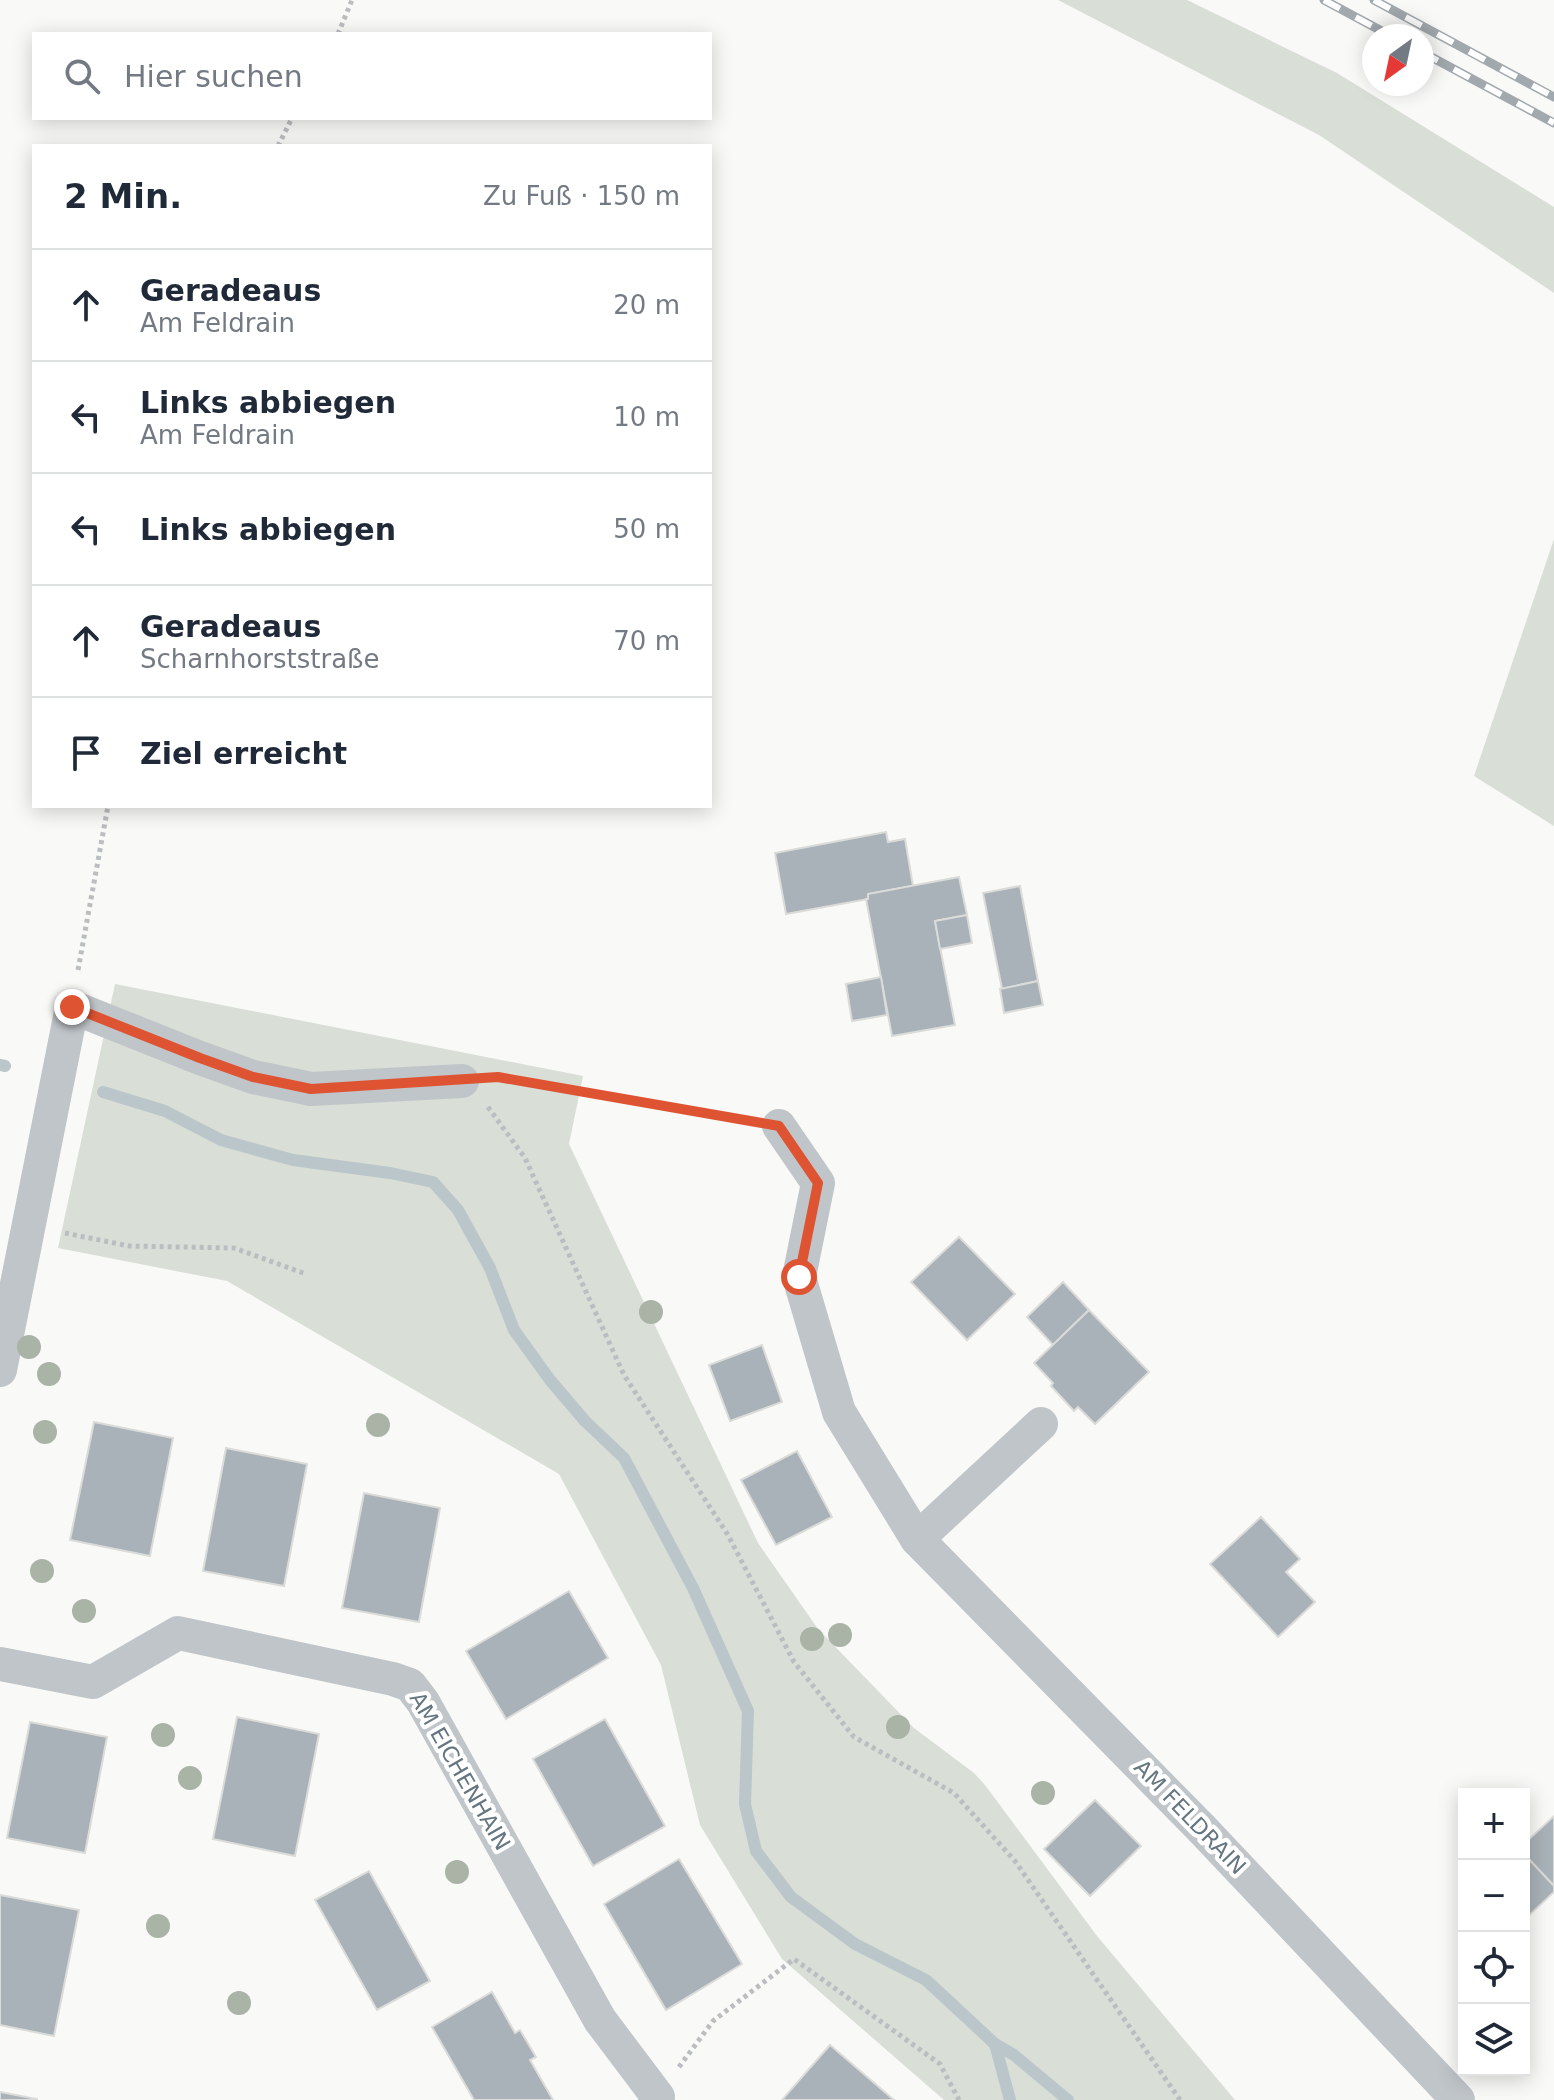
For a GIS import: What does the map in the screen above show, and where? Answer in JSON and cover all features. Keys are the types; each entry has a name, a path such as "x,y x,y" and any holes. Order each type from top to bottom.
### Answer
{"street":[{"path":"0,1370 72,1007 253,1077 311,1089 462,1081"},
{"name":"AM FELDRAIN","path":"779,1126 818,1183 799,1277 839,1412 917,1539 1203,1830 1458,2100"},
{"path":"917,1539 1041,1424"},
{"name":"AM EICHENHAIN","path":"0,1664 93,1682 178,1633 410,1685 423,1702 600,2020 657,2099"}],"path":[{"path":"339,32 352,0"},
{"path":"279,144 291,120"},
{"path":"72,1007 108,808"},
{"path":"462,1081 498,1077 779,1126"},
{"path":"462,1081 484,1101 525,1158 624,1375 728,1535 794,1662 854,1737 954,1793 1015,1861 1180,2100"},
{"path":"30,1226 129,1246 234,1248 306,1274"},
{"path":"657,2099 713,2021 794,1959 940,2064 959,2100"}],"shaded area":[{"path":"1058,0 1187,0 1337,73 1362,88 1362,96 1374,96 1554,207 1554,293 1319,135"},
{"path":"1554,539 1554,826 1474,776"},
{"path":"115,984 583,1076 569,1144 758,1543 818,1629 914,1728 974,1773 985,1785 1097,1936 1235,2100 944,2100 782,1959 700,1825 661,1665 559,1474 227,1281 58,1248"}],"building":[{"path":"886,832 888,842 905,839 913,886 868,894 868,899 786,914 775,853"},
{"path":"959,877 967,915 935,921 955,1025 892,1036 866,899 868,894"},
{"path":"1020,886 1038,981 1002,989 983,893"},
{"path":"967,915 972,943 940,949 935,921"},
{"path":"881,977 887,1015 852,1021 846,984"},
{"path":"1038,981 1043,1005 1004,1013 1000,989"},
{"path":"959,1237 1015,1294 967,1340 911,1282"},
{"path":"1063,1282 1089,1310 1053,1345 1027,1317"},
{"path":"1089,1310 1149,1372 1095,1424 1078,1407 1074,1411 1034,1363"},
{"path":"762,1345 782,1402 730,1421 709,1365"},
{"path":"94,1422 173,1438 150,1556 70,1540"},
{"path":"226,1448 307,1464 284,1586 203,1571"},
{"path":"797,1451 832,1517 776,1545 741,1480"},
{"path":"364,1493 440,1508 419,1622 342,1608"},
{"path":"1261,1517 1300,1559 1286,1572 1315,1602 1278,1637 1210,1564"},
{"path":"569,1591 608,1658 506,1719 466,1651"},
{"path":"237,1717 319,1734 295,1856 213,1839"},
{"path":"605,1719 665,1826 593,1866 533,1759"},
{"path":"30,1722 107,1737 85,1853 7,1838"},
{"path":"1095,1800 1141,1846 1090,1896 1044,1849"},
{"path":"1554,1816 1554,1886 1530,1860 1530,1838"},
{"path":"679,1859 742,1964 666,2010 604,1904"},
{"path":"1530,1860 1554,1886 1554,1892 1530,1914"},
{"path":"369,1871 430,1981 377,2010 315,1900"},
{"path":"0,1895 79,1910 54,2036 0,2025"},
{"path":"492,1992 515,2033 520,2030 536,2057 530,2060 553,2100 474,2100 432,2027"},
{"path":"830,2045 894,2100 782,2100"},
{"path":"0,2092 37,2099 37,2100 0,2100"}],"waterway":[{"path":"0,1065 5,1066"},
{"path":"103,1092 165,1111 221,1140 293,1160 433,1182 458,1210 490,1268 514,1330 585,1421 624,1458 693,1588 748,1711 745,1804 756,1851 791,1897 855,1944 926,1980 995,2044 1014,2055 1068,2100"},
{"path":"995,2044 1010,2100"}],"railway":[{"path":"1324,0 1369,24"},
{"path":"1374,0 1554,97"},
{"path":"1434,58 1554,123"}],"route":[{"path":"72,1007 253,1077 311,1089 498,1077 779,1126 818,1183 799,1277"}]}
